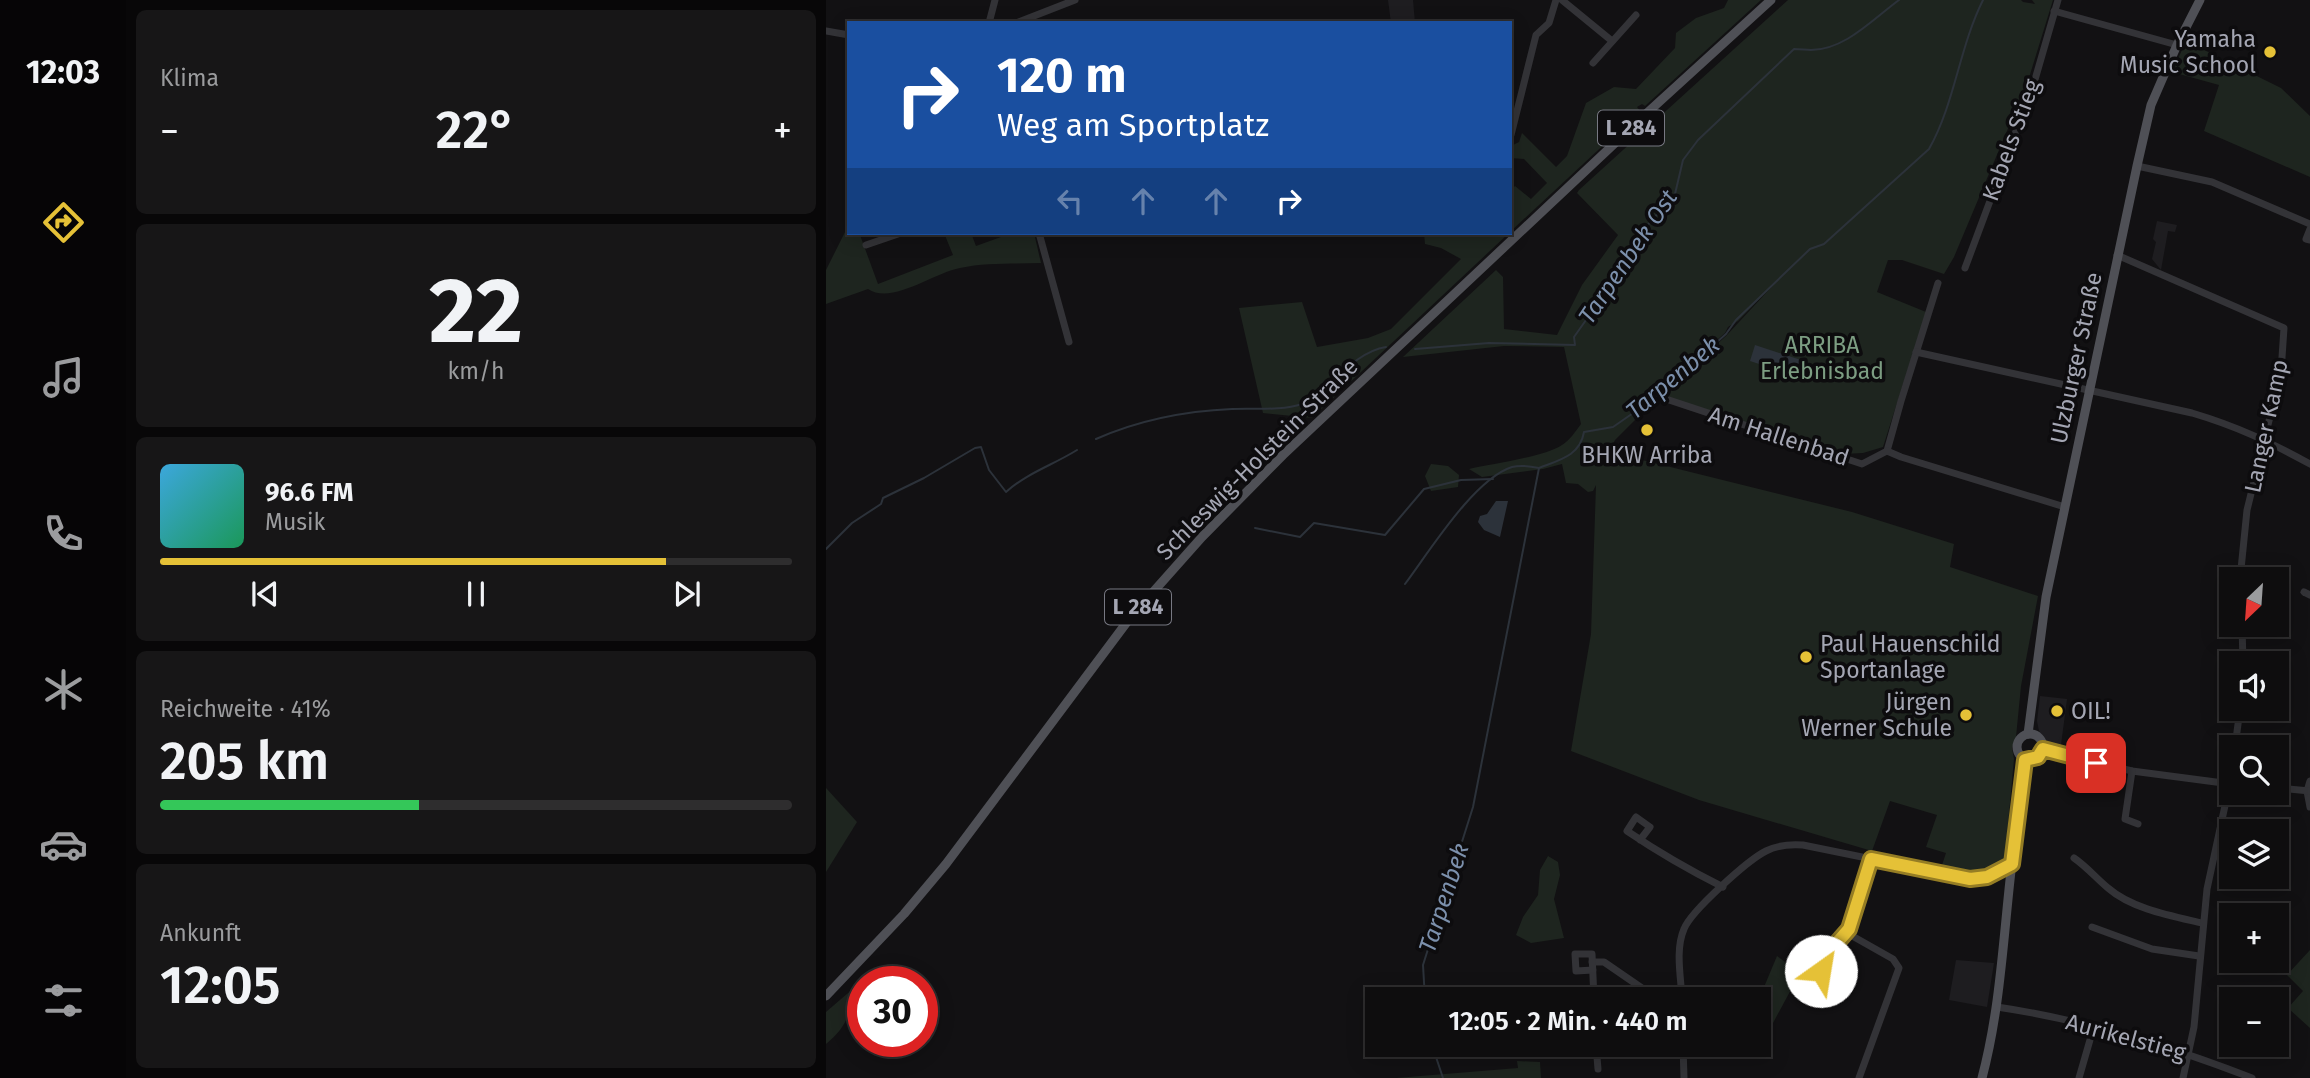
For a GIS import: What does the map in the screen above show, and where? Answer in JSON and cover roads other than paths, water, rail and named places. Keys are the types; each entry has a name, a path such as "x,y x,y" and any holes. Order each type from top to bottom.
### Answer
{"main road":[{"name":"Schleswig-Holstein-Straße","path":"826,996 904,914 946,864 1130,618 1202,537 1283,455 1771,0"},
{"name":"Ulzburger Straße","path":"1982,1078 1997,1007 2025,760 2018,754 2017,747 2019,740 2028,734 2046,597 2151,105 2176,46 2200,0"},
{"path":"2025,760 2038,757 2043,749 2039,738 2028,734"}],"street":[{"path":"990,21 995,0"},
{"path":"1021,21 1075,0"},
{"path":"1512,123 1536,35 1549,23 1556,0"},
{"path":"1562,0 1612,41"},
{"name":"Kabels Stieg","path":"1965,268 2034,83 2058,0"},
{"path":"2054,11 2176,46"},
{"path":"1593,63 1636,15"},
{"path":"826,31 847,35"},
{"path":"2137,166 2212,182 2310,226 2306,239 2310,240"},
{"path":"866,245 895,235"},
{"path":"1040,235 1069,342"},
{"name":"Langer Kamp","path":"2117,255 2284,328 2281,372 2247,510 2241,567"},
{"path":"1938,283 1888,451 2065,506"},
{"path":"1916,352 2192,413 2229,424 2264,439 2310,464"},
{"name":"Am Hallenbad","path":"1669,400 1863,464 1888,451"},
{"path":"2043,749 2132,771 2219,782"},
{"path":"2132,771 2124,815 2127,821 2138,824"},
{"path":"2310,781 2310,807"},
{"path":"2289,789 2309,791"},
{"path":"2183,1078 2196,1007 2207,890 2226,805"},
{"path":"1640,840 1670,860 1723,887"},
{"path":"1681,987 1682,932 1693,913 1759,855 1784,845 1803,845 1970,879 1987,877 2012,864"},
{"path":"2074,858 2091,870 2109,889 2129,900 2165,915 2202,923"},
{"path":"1821,971 1822,960 1847,933 1871,859"},
{"path":"2092,927 2152,949 2199,956"},
{"path":"1847,933 1894,960 1899,968 1858,1078"},
{"path":"1593,987 1592,966 1604,962 1641,987"},
{"name":"Aurikelstieg","path":"1997,1007 2094,1026 2189,1053 2252,1078"},
{"path":"2080,1078 2094,1026"},
{"path":"1597,1057 1598,1069"},
{"path":"1683,1057 1684,1078"}],"waterway":[{"name":"Tarpenbek Ost","path":"1415,349 1489,343 1575,345 1574,337 1639,245 1638,236 1675,194 1683,160 1698,140 1794,49 1823,49 1835,45 1858,32 1899,0"},
{"name":"Tarpenbek","path":"1424,987 1423,965 1473,807 1539,468 1573,452 1582,440 1584,432 1613,427 1649,402 1726,334 1736,320 1810,249 1824,244 1929,149 1945,113 1968,37 1983,0"},
{"name":"Tarpenbek Ost","path":"1096,439 1180,414 1302,404 1367,353 1386,347"},
{"name":"Tarpenbek Ost","path":"826,549 852,523 881,504 883,498 975,448 981,447 989,470 1006,492 1031,474 1077,450"},
{"path":"1405,584 1453,518 1483,486 1497,474 1512,467 1539,468"},
{"path":"1255,528 1300,537 1314,523 1385,535 1424,489 1461,480 1493,479"},
{"name":"Tarpenbek","path":"1436,1057 1443,1078"}],"place":[{"name":"Yamaha Music School","path":"2270,52"},
{"name":"BHKW Arriba","path":"1647,430"},
{"name":"Paul Hauenschild Sportanlage","path":"1806,657"},
{"name":"OIL!","path":"2057,711"},
{"name":"Jürgen Werner Schule","path":"1966,715"}],"park label":[{"name":"ARRIBA Erlebnisbad","path":"1822,358"}]}
